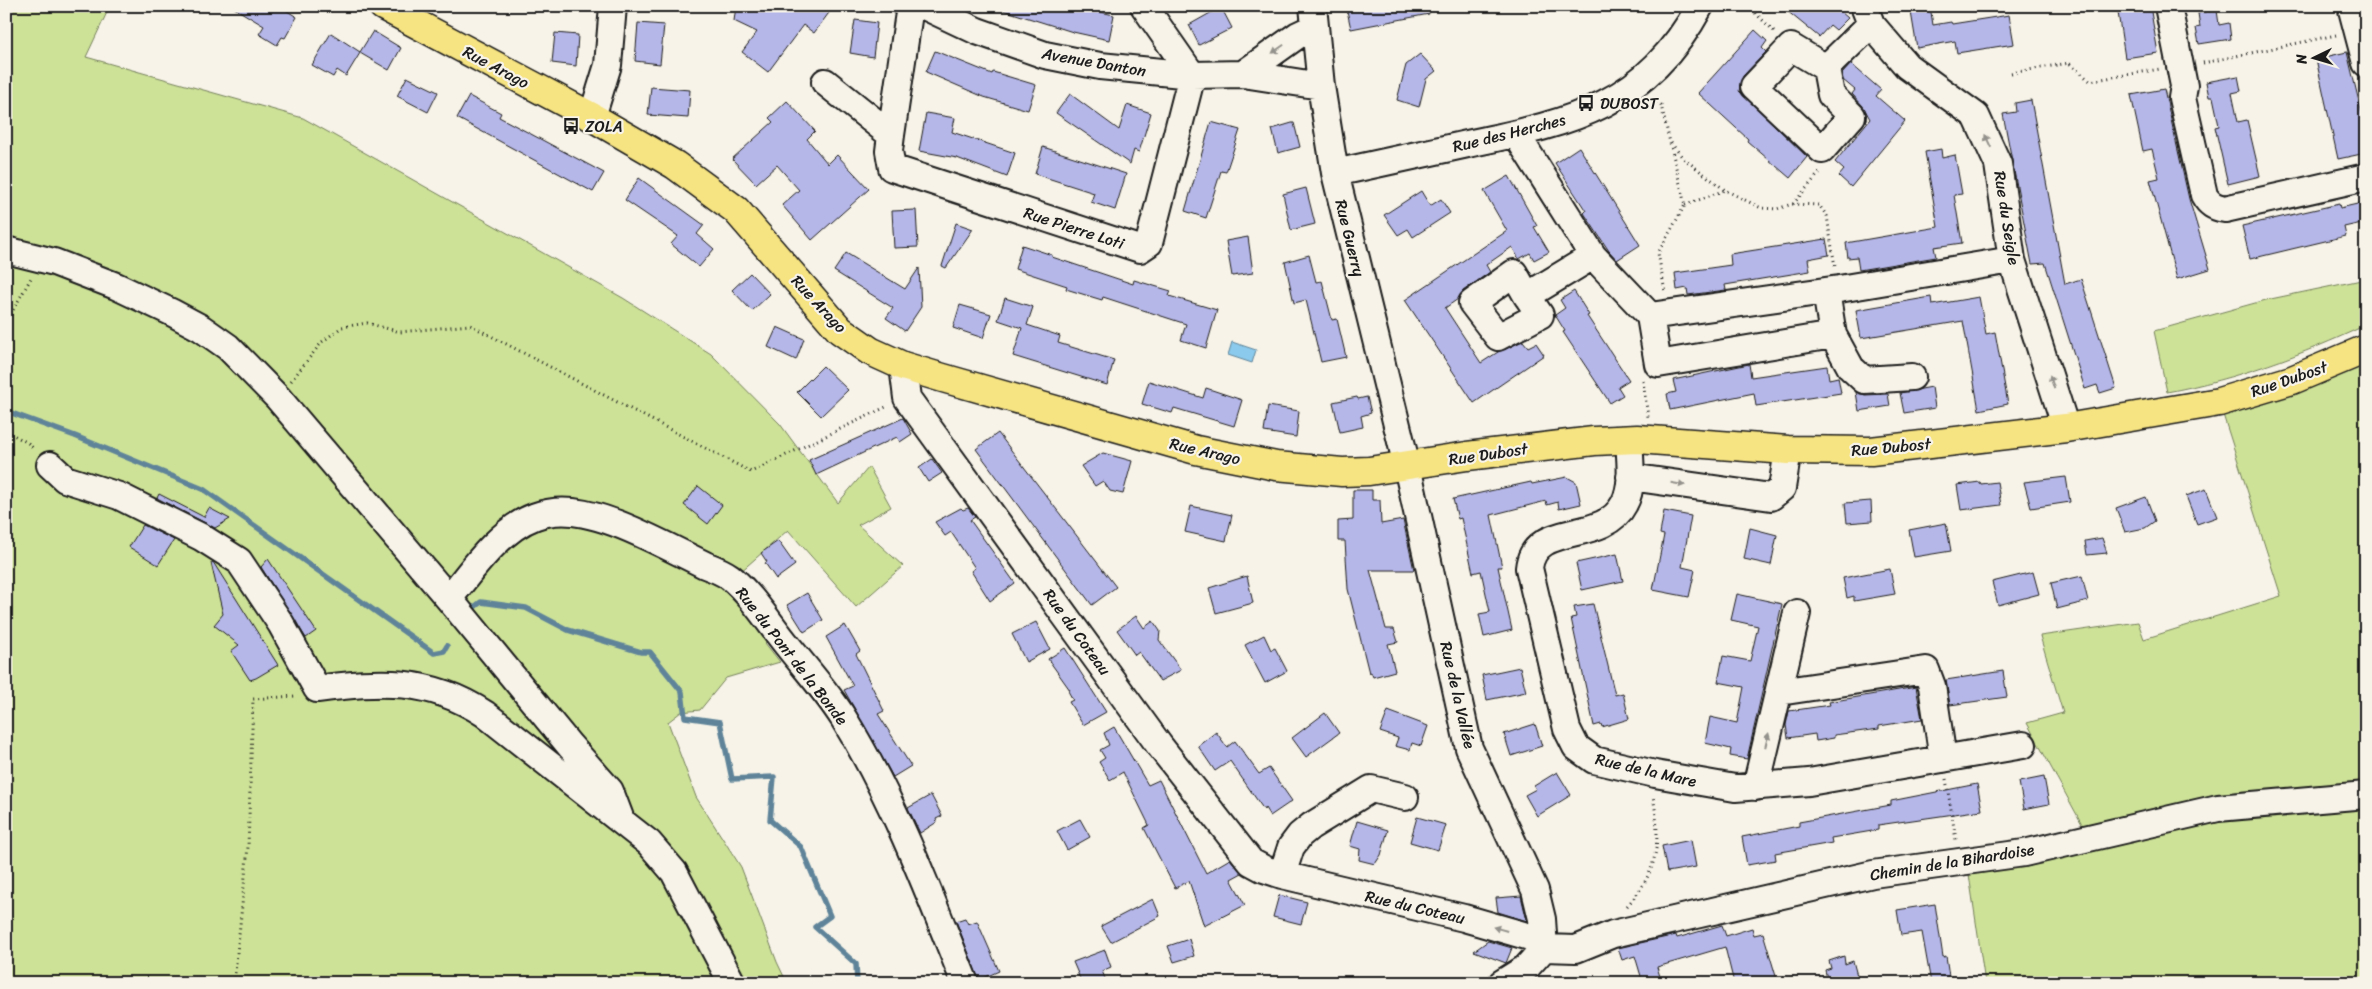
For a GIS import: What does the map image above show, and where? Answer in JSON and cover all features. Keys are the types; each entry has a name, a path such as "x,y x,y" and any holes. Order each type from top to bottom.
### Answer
{"main road":[{"name":"Rue Arago","path":"383,6 408,13 675,166 736,210 840,330 870,351 903,366 1196,450 1267,464 1342,472 1406,466"},
{"name":"Rue Dubost","path":"1406,466 1467,456 1594,441 1640,440 1788,450 1871,451 2066,428 2219,402 2292,380 2366,349"}],"street":[{"path":"592,117 608,65 613,6"},
{"name":"Rue Pierre Loti","path":"910,6 891,135 892,168 1140,249 1149,243 1192,75"},
{"name":"Avenue Danton","path":"924,6 977,30 1046,55 1100,66 1192,75 1243,74 1321,86"},
{"path":"1144,6 1192,75"},
{"name":"Rue des Herches","path":"1334,173 1516,134 1595,110 1638,83 1674,47 1700,6"},
{"path":"2168,6 2184,86 2182,98 2204,195 2208,202 2216,207 2224,208 2366,177"},
{"path":"2351,6 2365,61"},
{"name":"Rue du Seigle","path":"1826,68 1867,15 1907,66 1976,116 1998,164 2012,260 2066,428"},
{"path":"1243,74 1298,36 1314,17"},
{"name":"Rue Guerry","path":"1314,17 1321,86 1334,173 1406,466"},
{"path":"1791,47 1826,68 1831,95 1852,116 1822,150 1754,86 1791,47"},
{"path":"825,82 891,135"},
{"path":"1516,134 1593,256 1659,315 1658,364 1832,335"},
{"path":"6,250 54,262 116,286 201,328 228,348 278,398 610,791 622,823"},
{"path":"1527,296 1593,256"},
{"path":"1659,315 1832,290 2012,260"},
{"path":"1832,290 1832,335 1851,368 1864,380 1912,377"},
{"name":"Rue du Coteau","path":"903,366 907,398 1159,745 1245,857 1257,866 1282,875 1464,918 1530,937 1544,948"},
{"name":"Rue de la Mare","path":"1640,440 1624,504 1609,522 1602,526 1541,544 1530,559 1530,568 1568,729 1576,747 1594,760 1654,774 1723,787 1756,787 1809,782 2023,745"},
{"path":"1630,477 1770,497 1782,488 1788,450"},
{"path":"50,465 66,479 119,496 201,537 239,561 281,624 317,689 394,682 408,684 455,698 485,714 649,843 674,872 732,983"},
{"name":"Rue de la Vallée","path":"1406,466 1469,748 1535,890 1542,919 1544,948"},
{"name":"Rue du Pont de la Bonde","path":"449,599 491,548 514,527 538,514 558,510 584,512 616,521 730,577 760,610 823,691 842,717 867,758 902,827 965,983"},
{"path":"1756,787 1797,613"},
{"path":"1779,692 1921,669 1926,670 1930,675 1943,759"},
{"path":"1282,875 1291,847 1311,826 1371,788 1405,797"},
{"name":"Chemin de la Bihardoise","path":"1544,948 1576,949 1613,934 1873,874 2024,853 2218,808 2366,795"},
{"path":"1502,983 1528,976 1544,948"}],"path":[{"path":"1748,6 1791,47"},
{"path":"1638,83 1661,105 1685,205"},
{"path":"1669,140 1683,158 1726,190 1760,208 1777,209 1792,204 1819,205 1827,216 1832,290"},
{"path":"1792,204 1821,174 1822,150"},
{"path":"1659,315 1658,253 1685,205 1726,190"},
{"path":"6,323 35,271 54,262"},
{"path":"278,398 322,342 342,327 367,323 400,332 470,324 751,472 907,398"},
{"path":"1640,440 1642,376 1658,364"},
{"path":"6,431 28,443 50,465"},
{"path":"234,983 248,847 253,699 271,697"},
{"path":"1943,759 1960,863"},
{"path":"1623,910 1640,892 1655,858 1658,836 1652,788 1654,774"}],"green space":[{"path":"6,6 110,6 86,57 303,118 623,298 711,354 780,424 838,503 869,467 891,507 858,525 903,566 856,607 788,530 739,573 777,632 765,643 780,662 726,678 700,710 681,712 668,722 696,797 741,867 777,962 787,983 6,983"},
{"path":"2366,279 2366,325 2268,365 2193,387 2167,392 2154,331 2266,300"},
{"path":"2366,349 2366,983 1985,983 1967,861 2089,837 2027,723 2063,713 2040,636 2138,622 2144,639 2281,596 2219,402"}],"water":[{"path":"1232,342 1256,350 1252,363 1228,355"}],"building":[{"path":"231,6 279,6 297,17 285,38 282,37 277,45 259,34 264,26"},
{"path":"736,6 834,6 814,33 803,25 768,72 742,52 757,32 734,21"},
{"path":"1004,6 1074,6 1114,15 1109,40 1073,32 1003,10"},
{"path":"1346,6 1428,6 1429,14 1351,29"},
{"path":"1781,6 1834,6 1848,18 1836,30 1830,25 1819,37"},
{"path":"1910,6 1930,6 1933,25 2009,15 2014,44 1957,53 1955,41 1917,48"},
{"path":"2117,6 2150,6 2158,53 2125,58"},
{"path":"1221,7 1232,28 1199,45 1189,25"},
{"path":"2217,10 2219,25 2229,23 2231,39 2199,44 2196,28 2200,27 2198,13"},
{"path":"855,20 877,23 873,57 850,53"},
{"path":"638,23 664,25 660,64 635,61"},
{"path":"1755,30 1767,41 1762,48 1766,52 1743,76 1739,91 1807,157 1790,178 1747,141 1748,139 1698,93"},
{"path":"373,31 401,48 389,70 360,53 346,76 337,70 333,77 312,65 331,33 360,52"},
{"path":"555,33 578,35 576,66 552,63"},
{"path":"935,51 992,74 993,72 1036,85 1028,110 984,97 926,72"},
{"path":"2347,52 2366,131 2366,153 2338,159 2316,59"},
{"path":"1420,54 1436,71 1426,79 1419,107 1397,100 1406,65"},
{"path":"1851,64 1881,90 1876,96 1905,121 1851,187 1839,176 1844,170 1835,162 1870,119 1863,106 1852,94 1855,90 1843,80 1842,74"},
{"path":"2238,76 2241,91 2232,93 2238,122 2247,120 2260,176 2228,184 2215,127 2219,126 2213,97 2209,97 2206,82"},
{"path":"407,77 438,92 428,112 397,96"},
{"path":"651,87 690,90 688,118 648,115"},
{"path":"2164,89 2189,199 2210,269 2177,279 2150,180 2159,178 2152,149 2143,151 2131,95"},
{"path":"1070,94 1119,130 1127,105 1151,113 1139,152 1134,150 1130,164 1056,113"},
{"path":"469,96 501,113 499,117 604,173 593,192 457,118"},
{"path":"2031,100 2065,284 2081,279 2116,388 2100,393 2097,385 2085,389 2045,263 2032,264 2003,114 2016,112 2015,103"},
{"path":"787,101 815,131 807,139 828,164 837,155 869,189 812,240 782,205 799,190 777,165 756,184 732,159 773,122 769,118"},
{"path":"926,113 955,118 952,132 1015,153 1007,177 957,158 919,151"},
{"path":"1211,122 1240,130 1226,172 1221,171 1206,218 1185,211"},
{"path":"1294,123 1300,147 1278,153 1272,129"},
{"path":"1043,147 1126,174 1115,210 1091,202 1094,193 1035,174"},
{"path":"1579,147 1640,245 1617,260 1584,213 1586,211 1555,163"},
{"path":"1941,149 1942,158 1955,155 1962,194 1954,195 1962,243 1934,247 1936,257 1859,270 1857,257 1848,258 1846,243 1938,227 1925,152"},
{"path":"1509,176 1537,226 1534,227 1549,252 1534,260 1530,253 1519,259 1512,247 1486,265 1490,272 1463,291 1458,299 1445,308 1481,363 1498,352 1523,341 1528,347 1536,343 1544,355 1474,403 1405,300 1507,231 1484,191"},
{"path":"639,178 704,225 697,234 714,249 699,267 671,244 678,236 625,200"},
{"path":"1306,188 1315,224 1291,230 1283,194"},
{"path":"1421,191 1430,206 1441,199 1450,213 1413,237 1408,229 1398,235 1384,215"},
{"path":"2366,202 2366,222 2344,227 2346,236 2250,259 2242,226 2339,204 2340,208"},
{"path":"916,210 918,247 894,248 892,211"},
{"path":"956,223 973,229 946,268 942,266"},
{"path":"1248,237 1253,273 1232,276 1226,241"},
{"path":"1826,239 1829,255 1808,259 1810,271 1725,285 1726,290 1688,295 1687,288 1677,290 1675,273 1731,265 1730,254"},
{"path":"1022,245 1133,284 1134,280 1171,291 1169,296 1217,310 1206,348 1181,340 1186,324 1103,297 1102,300 1066,289 1067,286 1015,269"},
{"path":"846,253 905,289 919,268 921,307 905,331 886,318 893,308 834,271"},
{"path":"1309,255 1316,282 1322,281 1332,320 1337,319 1346,357 1321,362 1306,300 1294,303 1285,262"},
{"path":"750,273 770,294 752,311 732,290"},
{"path":"1574,291 1589,315 1587,316 1629,380 1618,387 1623,395 1610,403 1563,332 1565,331 1555,315 1565,308 1560,300"},
{"path":"1931,297 1932,305 1979,297 1986,334 1995,332 2008,404 1979,410 1963,321 1861,338 1856,310"},
{"path":"1005,298 1033,307 1027,325 1060,336 1058,343 1114,360 1107,385 1013,356 1022,328 998,320"},
{"path":"960,305 991,314 983,338 953,328"},
{"path":"777,327 804,339 796,360 768,347"},
{"path":"1749,364 1751,377 1827,366 1829,379 1838,377 1841,393 1756,406 1754,393 1670,410 1667,394 1676,392 1673,380"},
{"path":"823,366 848,390 821,416 797,392"},
{"path":"1149,381 1203,398 1206,388 1242,400 1234,426 1174,408 1172,413 1142,404"},
{"path":"1932,387 1935,408 1904,413 1900,393"},
{"path":"1856,392 1865,395 1888,394 1890,406 1859,411"},
{"path":"1357,397 1358,399 1367,397 1371,413 1361,416 1363,427 1340,432 1333,402"},
{"path":"1268,406 1299,411 1296,437 1264,432"},
{"path":"903,418 912,434 900,442 897,437 816,475 809,460"},
{"path":"998,433 1116,587 1092,605 976,449"},
{"path":"1103,453 1132,461 1123,494 1110,491 1103,481 1095,486 1081,466"},
{"path":"932,459 942,473 928,482 919,468"},
{"path":"1567,477 1576,482 1581,504 1559,509 1558,502 1547,505 1546,501 1491,515 1502,567 1498,567 1512,630 1484,637 1479,614 1490,612 1481,571 1473,573 1461,518 1458,519 1453,499 1531,482 1532,484"},
{"path":"2066,477 2070,502 2031,508 2024,482"},
{"path":"1980,482 1981,484 1997,482 2001,505 1961,510 1957,485"},
{"path":"698,486 722,505 708,524 684,505"},
{"path":"2206,489 2217,517 2197,524 2186,496"},
{"path":"1353,490 1372,490 1372,500 1380,500 1381,524 1403,520 1414,570 1370,570 1386,629 1394,629 1398,642 1388,644 1395,671 1373,677 1371,672 1369,673 1348,589 1345,541 1338,541 1338,521 1353,520"},
{"path":"159,494 204,517 209,508 230,519 215,528 157,498"},
{"path":"2146,497 2155,521 2145,528 2125,532 2116,508"},
{"path":"1871,501 1872,521 1847,523 1845,503"},
{"path":"1191,506 1232,515 1226,541 1185,532"},
{"path":"961,508 963,510 968,508 975,517 970,520 1015,583 990,601 971,571 975,568 951,532 945,536 935,522"},
{"path":"1664,511 1691,516 1682,567 1695,570 1689,597 1653,590 1664,535 1660,534"},
{"path":"1946,523 1951,551 1914,557 1909,530"},
{"path":"143,525 174,540 158,565 129,547"},
{"path":"1750,528 1777,535 1771,565 1744,559"},
{"path":"2102,538 2107,553 2087,555 2085,541"},
{"path":"778,541 795,565 776,579 765,563 767,562 761,553"},
{"path":"1617,554 1623,581 1582,590 1576,563"},
{"path":"268,559 316,631 306,638 261,567"},
{"path":"213,562 278,665 256,678 250,680 231,651 239,645 214,625 223,614 211,563"},
{"path":"1890,569 1895,594 1854,601 1854,596 1847,598 1843,578"},
{"path":"2033,572 2039,594 1998,605 1992,582"},
{"path":"1247,576 1253,603 1216,613 1209,588"},
{"path":"2082,576 2088,601 2057,609 2051,583"},
{"path":"807,593 823,620 804,632 787,605"},
{"path":"1737,594 1782,604 1747,759 1730,756 1731,749 1705,743 1710,717 1737,723 1744,687 1718,682 1723,656 1750,661 1758,626 1731,620"},
{"path":"1593,604 1615,695 1623,693 1629,719 1602,727 1601,724 1594,726 1571,618 1576,617 1574,607"},
{"path":"1136,616 1144,628 1153,621 1160,631 1159,640 1181,670 1160,681 1139,652 1135,655 1117,630"},
{"path":"1036,622 1050,649 1026,662 1012,634"},
{"path":"845,625 860,651 856,654 884,711 878,714 911,766 893,777 844,690 853,686 826,637"},
{"path":"1264,635 1271,650 1275,648 1287,671 1265,683 1245,645"},
{"path":"1065,648 1106,712 1083,725 1069,702 1073,700 1068,691 1070,690 1048,659"},
{"path":"1520,667 1526,692 1487,700 1482,675"},
{"path":"2003,671 2007,697 1950,705 1946,680"},
{"path":"1916,687 1922,719 1879,726 1879,729 1834,735 1834,738 1816,741 1815,734 1788,738 1786,725 1789,711 1830,705 1829,702"},
{"path":"1388,711 1428,726 1421,746 1412,743 1410,750 1395,746 1398,738 1380,732"},
{"path":"1325,713 1339,733 1306,757 1292,738"},
{"path":"1535,724 1542,746 1511,756 1504,734"},
{"path":"1114,727 1148,785 1159,780 1206,873 1230,859 1242,873 1231,879 1245,905 1204,926 1189,881 1175,888 1144,828 1149,825 1123,772 1110,780 1099,762 1105,758 1100,750 1109,745 1104,733"},
{"path":"1216,732 1227,747 1235,741 1259,774 1269,768 1292,801 1270,816 1230,761 1215,771 1198,746"},
{"path":"1557,772 1571,795 1537,816 1525,795 1536,789 1534,786"},
{"path":"2044,777 2049,804 2024,809 2019,782"},
{"path":"1977,784 1982,810 1878,825 1878,830 1831,838 1832,843 1775,853 1776,860 1747,865 1742,837 1799,826 1799,822 1891,805 1891,801"},
{"path":"931,795 942,816 936,819 937,822 920,833 908,808"},
{"path":"1417,817 1446,825 1438,850 1410,842"},
{"path":"1080,819 1090,837 1067,850 1057,831"},
{"path":"1357,821 1388,830 1381,855 1375,864 1359,860 1360,849 1350,846"},
{"path":"1691,840 1696,867 1667,872 1662,846"},
{"path":"1279,895 1307,902 1301,924 1273,917"},
{"path":"1521,896 1527,921 1498,912 1496,898"},
{"path":"1153,899 1160,916 1111,942 1101,926"},
{"path":"1935,904 1943,957 1946,956 1950,983 1931,983 1922,932 1901,935 1897,910"},
{"path":"965,918 968,924 977,921 999,971 979,980 956,921"},
{"path":"1722,925 1726,936 1752,928 1754,935 1763,933 1778,983 1753,983 1751,980 1734,983 1725,947 1657,967 1662,983 1643,983 1635,956 1622,960 1618,948 1676,935 1677,938"},
{"path":"1189,939 1194,956 1174,962 1168,946"},
{"path":"1488,941 1512,948 1506,963 1474,951"},
{"path":"1105,950 1111,967 1102,971 1107,983 1082,983 1073,962"},
{"path":"1844,956 1845,964 1853,961 1859,983 1828,983 1825,970 1831,968 1829,961"}],"waterway":[{"path":"6,411 75,436 203,489 434,653 444,651 447,646"},
{"path":"473,608 481,602 526,608 568,630 641,652 650,652 682,692 685,717 720,722 732,779 774,777 770,820 801,847 830,916 815,927 856,964 857,983"}],"place":[{"name":"DUBOST","path":"1586,103"},
{"name":"ZOLA","path":"571,126"}]}
